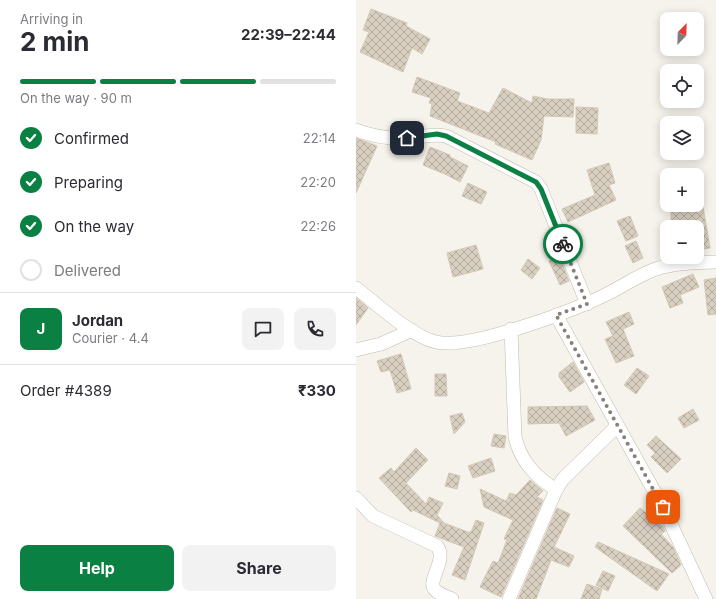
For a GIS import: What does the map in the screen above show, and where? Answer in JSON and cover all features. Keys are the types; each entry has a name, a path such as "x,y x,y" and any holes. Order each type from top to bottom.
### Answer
{"street":[{"path":"356,130 390,138 407,138 437,134 446,136 536,182 541,189 587,304"},
{"path":"356,288 412,330 436,342 452,344 472,342 587,304 656,269 686,263 716,262"},
{"path":"556,315 663,507 706,599"},
{"path":"511,329 515,438 517,446 527,466 538,478 556,490"},
{"path":"356,350 381,344 412,330"},
{"path":"509,599 556,490 563,480 617,426"},
{"path":"356,498 373,516 437,546 440,551 441,559 433,581 433,587 436,592 452,599"}],"building":[{"path":"371,9 407,23 406,26 430,39 422,54 412,48 403,72 360,52 369,32 363,30"},
{"path":"417,77 460,93 457,101 489,113 503,88 532,103 533,96 548,99 574,99 573,117 544,116 541,140 532,160 495,144 496,142 430,116 432,104 429,103 431,98 412,92"},
{"path":"576,107 598,108 597,134 576,133"},
{"path":"356,138 377,146 356,193"},
{"path":"430,147 450,155 450,157 468,166 460,182 423,165"},
{"path":"609,163 615,183 609,185 616,200 568,222 562,209 595,195 587,170"},
{"path":"468,183 487,192 481,204 462,196"},
{"path":"671,212 704,212 710,248 704,249 704,220 671,220"},
{"path":"630,216 638,236 626,241 617,221"},
{"path":"636,241 643,258 633,263 625,246"},
{"path":"476,245 483,269 453,277 447,253"},
{"path":"559,256 569,281 560,285 549,261"},
{"path":"528,259 540,268 532,279 521,270"},
{"path":"693,274 699,287 680,295 683,303 670,308 662,287"},
{"path":"716,278 716,314 708,315 704,280"},
{"path":"356,298 368,308 356,325"},
{"path":"629,312 634,324 623,329 634,356 616,363 605,339 613,336 606,322"},
{"path":"401,354 411,389 397,393 390,370 381,372 377,361"},
{"path":"573,362 584,382 570,392 559,377 559,373"},
{"path":"637,368 649,376 636,394 624,385"},
{"path":"435,374 446,374 447,396 435,396"},
{"path":"587,406 595,420 566,436 559,423 528,424 528,407"},
{"path":"693,409 699,420 684,428 678,418"},
{"path":"462,413 465,422 454,434 450,416"},
{"path":"494,434 506,436 504,448 491,446"},
{"path":"656,436 681,459 667,473 651,457 655,453 647,445"},
{"path":"416,448 428,460 406,483 426,504 429,497 443,503 437,515 444,523 471,532 476,520 484,523 465,580 452,575 464,547 435,536 440,523 413,510 411,512 379,478 391,468 394,472"},
{"path":"491,458 495,471 473,478 468,466"},
{"path":"449,473 460,476 457,489 445,486"},
{"path":"530,480 543,491 537,497 543,500 501,597 480,587 493,561 498,563 507,540 504,539 513,520 484,507 480,489 506,501 510,493 516,495"},
{"path":"557,508 570,514 554,547 574,556 569,567 551,560 536,599 518,599"},
{"path":"640,508 663,527 665,531 661,534 673,547 681,565 672,573 623,526"},
{"path":"598,542 669,574 657,591 595,547"},
{"path":"603,571 615,576 608,591 596,585"},
{"path":"587,584 602,589 599,599 581,599"}],"way so far":[{"path":"563,244 587,304 556,315 636,462 663,507"}],"route":[{"path":"407,138 437,134 446,136 462,142 529,177 536,182 541,189 563,244"}]}
